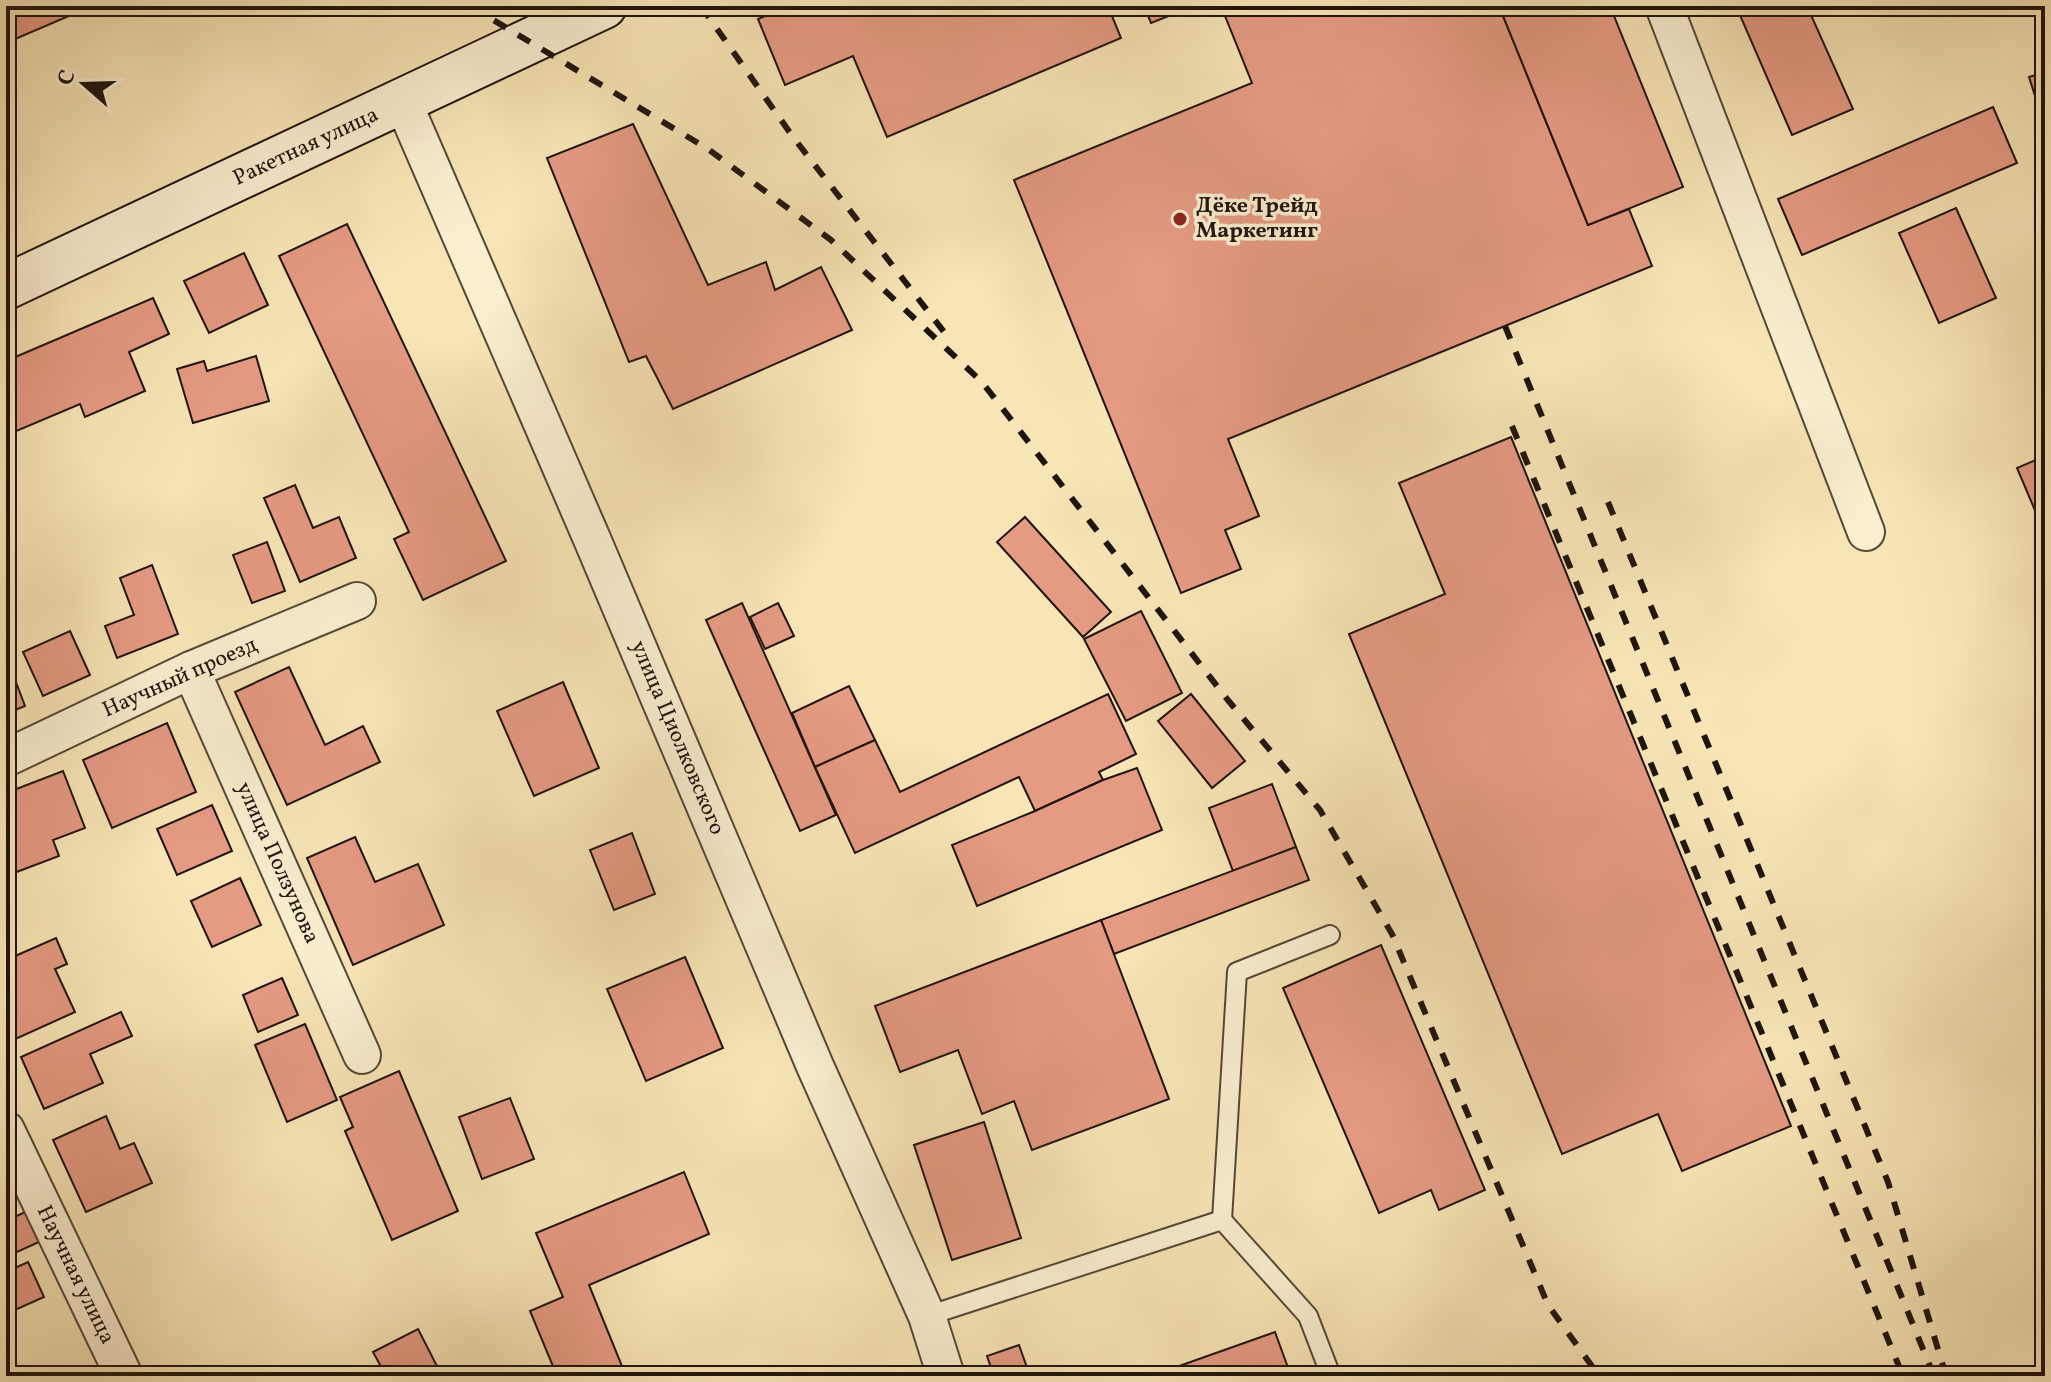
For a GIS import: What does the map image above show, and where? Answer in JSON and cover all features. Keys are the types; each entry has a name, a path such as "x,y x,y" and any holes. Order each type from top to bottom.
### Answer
{"street":[{"name":"Ракетная улица","path":"6,287 403,102 548,18 604,6"},
{"path":"1664,6 1866,532"},
{"name":"улица Циолковского","path":"403,102 815,1066 927,1316 946,1376"},
{"name":"Научный проезд","path":"6,758 191,670 357,601"},
{"name":"улица Ползунова","path":"191,670 362,1055"},
{"name":"Научная улица","path":"6,1130 124,1376"}],"lane":[{"path":"1330,935 1237,972 1222,1220 1308,1316 1331,1376"},
{"path":"927,1316 1222,1220"}],"building":[{"path":"6,6 92,6 6,43"},
{"path":"789,6 1108,6 1121,38 887,137 853,56 785,85 758,19"},
{"path":"1144,6 1194,6 1151,23"},
{"path":"1221,6 1499,6 1588,225 1629,209 1652,266 1228,439 1259,516 1225,530 1241,569 1181,593 1014,180 1252,83"},
{"path":"1499,6 1610,6 1683,187 1588,225"},
{"path":"1736,6 1807,6 1853,109 1792,135"},
{"path":"2045,72 2045,127 2029,77"},
{"path":"1993,107 2017,163 1802,255 1778,199"},
{"path":"633,124 708,285 766,262 775,290 821,267 852,330 673,409 646,356 629,362 547,158"},
{"path":"1956,208 1996,298 1939,323 1899,233"},
{"path":"347,224 506,561 423,600 394,539 409,532 279,256"},
{"path":"244,253 268,305 209,333 184,281"},
{"path":"153,298 169,334 129,352 145,391 85,417 80,404 14,432 6,414 6,361"},
{"path":"256,356 269,401 193,423 177,369 204,361 207,371"},
{"path":"1511,437 1791,1126 1682,1171 1658,1114 1562,1154 1349,634 1445,594 1399,483"},
{"path":"2045,456 2045,534 2017,468"},
{"path":"295,485 313,528 339,517 356,558 300,582 264,498"},
{"path":"1025,517 1111,612 1083,637 997,542"},
{"path":"267,542 285,591 252,603 233,555"},
{"path":"152,565 178,634 117,658 105,626 134,615 120,578"},
{"path":"742,603 836,815 800,831 706,620"},
{"path":"778,603 794,636 765,649 750,617"},
{"path":"1141,611 1182,693 1126,721 1084,639"},
{"path":"70,631 90,675 43,696 23,652"},
{"path":"6,656 25,706 6,714"},
{"path":"289,667 325,745 363,726 380,762 287,805 235,692"},
{"path":"563,682 599,768 534,796 497,711"},
{"path":"849,686 875,740 815,767 792,713"},
{"path":"1108,694 1136,754 1099,772 1103,780 1035,811 1019,777 855,853 815,767 875,740 900,792"},
{"path":"1191,694 1245,761 1212,788 1158,721"},
{"path":"167,723 196,792 112,828 83,760"},
{"path":"1137,768 1162,830 977,906 952,845"},
{"path":"63,771 85,828 53,840 59,856 6,876 6,793"},
{"path":"1272,784 1296,847 1233,871 1209,808"},
{"path":"212,805 232,851 177,875 157,829"},
{"path":"632,833 655,894 614,910 590,850"},
{"path":"355,837 375,882 418,864 444,925 353,965 307,858"},
{"path":"1296,847 1309,880 1114,954 1101,920"},
{"path":"240,878 261,925 212,947 191,901"},
{"path":"1101,920 1169,1099 1032,1150 1014,1101 982,1114 958,1050 900,1072 875,1006"},
{"path":"56,938 67,964 55,969 75,1012 11,1041 6,1030 6,960"},
{"path":"1381,945 1485,1190 1439,1210 1431,1190 1379,1213 1283,988"},
{"path":"685,957 723,1048 646,1081 607,989"},
{"path":"282,978 298,1015 258,1032 243,995"},
{"path":"121,1012 132,1036 90,1054 103,1083 44,1109 21,1057"},
{"path":"305,1024 337,1100 287,1122 255,1045"},
{"path":"399,1071 458,1211 392,1240 345,1131 353,1127 340,1097"},
{"path":"510,1098 534,1159 482,1179 459,1117"},
{"path":"106,1116 120,1149 134,1143 152,1183 86,1212 53,1140"},
{"path":"984,1122 1021,1238 952,1260 914,1145"},
{"path":"684,1172 709,1234 589,1285 626,1376 557,1376 530,1311 563,1297 536,1233"},
{"path":"25,1212 39,1242 6,1257 6,1221"},
{"path":"28,1262 44,1297 6,1314 6,1272"},
{"path":"418,1329 442,1376 386,1376 373,1352"},
{"path":"1275,1332 1291,1376 1151,1376"},
{"path":"1019,1345 1030,1376 994,1376 987,1356"}],"railway":[{"path":"470,6 708,149 831,240 982,382 1227,699 1320,810 1392,934 1548,1305 1599,1376"},
{"path":"701,6 793,137 951,341"},
{"path":"1505,326 1934,1376"},
{"path":"1512,426 1903,1376"},
{"path":"1608,502 1888,1182 1946,1376"}],"place":[{"name":"Дёке Трейд Маркетинг","path":"1180,219"}]}
